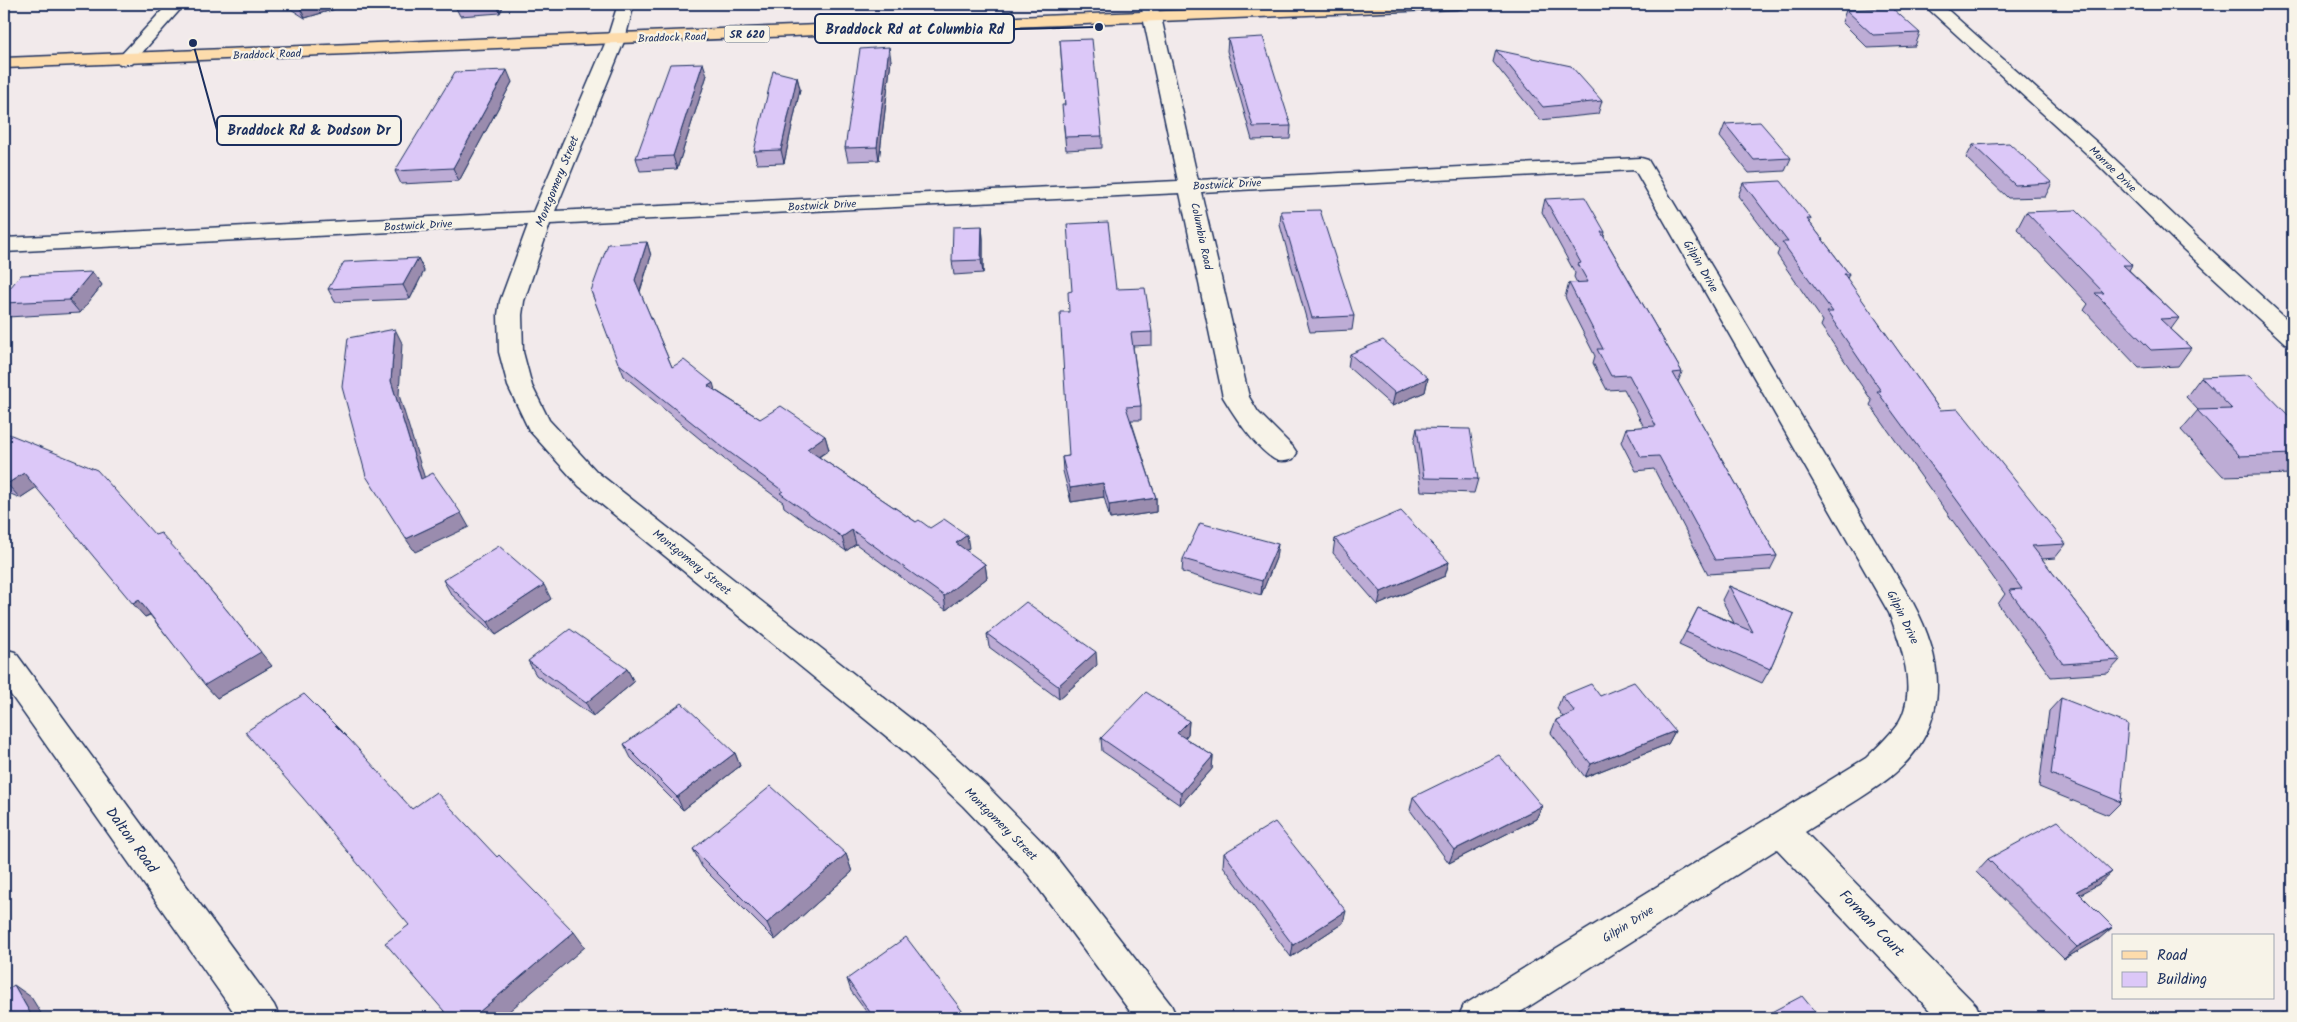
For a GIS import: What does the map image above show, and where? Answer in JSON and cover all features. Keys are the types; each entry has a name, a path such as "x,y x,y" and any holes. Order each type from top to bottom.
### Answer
{"main road":[{"name":"Braddock Road","path":"4,63 126,60 616,39 1150,10 1456,4"},
{"name":"Braddock Road","path":"4,67 37,63"}],"street":[{"path":"126,60 177,4"},
{"name":"Montgomery Street","path":"626,4 616,39 541,218 512,300 510,315 511,352 520,386 538,424 588,479 919,744 975,796 1040,863 1158,1018"},
{"name":"Monroe Drive","path":"1931,4 2094,150 2190,243 2293,338"},
{"name":"Columbia Road","path":"1150,10 1191,186 1236,397 1248,418 1284,453"},
{"name":"Bostwick Drive","path":"4,245 1641,164"},
{"name":"Gilpin Drive","path":"1477,1018 1878,768 1906,739 1920,711 1923,678 1918,648 1903,611 1641,164"},
{"name":"Dalton Road","path":"4,662 261,1018"},
{"name":"Forman Court","path":"1780,829 1963,1018"}],"building":[{"path":"1892,8 1920,33 1873,35 1846,10"},
{"path":"1263,37 1291,126 1253,127 1228,39"},
{"path":"1092,39 1102,136 1065,137 1062,105 1065,105 1060,40"},
{"path":"889,47 877,147 845,148 860,49"},
{"path":"1496,50 1571,66 1602,101 1543,107"},
{"path":"703,63 673,156 636,158 670,64"},
{"path":"507,70 453,168 395,171 455,72"},
{"path":"773,71 797,77 781,150 754,151"},
{"path":"1760,122 1791,158 1754,160 1725,124"},
{"path":"2009,143 2052,183 2015,185 1973,145"},
{"path":"1781,181 1811,219 1807,219 1849,274 1844,274 1940,410 1958,409 2066,544 2032,546 2120,660 2063,664 2009,590 2022,589 1877,391 1881,391 1827,312 1833,312 1782,242 1788,242 1743,183"},
{"path":"1585,197 1605,232 1601,232 1682,372 1673,373 1777,556 1715,560 1659,456 1641,457 1626,428 1656,426 1629,375 1611,376 1597,349 1603,349 1569,283 1588,282 1578,264 1581,263 1545,199"},
{"path":"1320,210 1354,316 1312,318 1281,211"},
{"path":"2076,210 2132,265 2123,265 2179,318 2160,319 2191,348 2151,350 2095,293 2104,293 2026,212"},
{"path":"1108,222 1116,289 1145,288 1152,332 1131,333 1141,406 1126,407 1156,498 1109,505 1103,483 1070,488 1062,457 1069,456 1060,312 1069,312 1068,292 1072,291 1067,224"},
{"path":"982,226 981,260 952,261 953,227"},
{"path":"647,242 635,280 672,367 684,360 713,383 708,386 760,419 781,406 825,436 807,449 916,522 919,520 930,528 944,519 967,535 956,543 985,564 944,596 852,530 842,537 780,493 783,491 725,449 618,363 591,291 608,244"},
{"path":"418,258 403,285 328,289 344,262"},
{"path":"92,272 69,300 4,303 4,295 21,275"},
{"path":"395,329 391,381 421,479 433,473 461,513 406,539 366,476 342,387 348,338"},
{"path":"1383,340 1428,378 1395,393 1350,354"},
{"path":"2249,375 2293,420 2293,454 2240,456 2197,410 2232,409 2201,377"},
{"path":"1417,428 1470,429 1478,479 1424,478"},
{"path":"4,432 97,470 155,535 161,533 261,652 205,685 139,600 133,604 24,473 7,484 4,483"},
{"path":"1401,511 1449,562 1381,592 1335,539"},
{"path":"1200,523 1278,544 1262,581 1183,559"},
{"path":"499,546 544,585 488,622 443,580"},
{"path":"1729,586 1794,614 1770,669 1686,632 1698,608 1753,632"},
{"path":"1026,602 1096,652 1058,686 987,634"},
{"path":"570,629 627,669 586,703 528,661"},
{"path":"1634,682 1675,731 1591,764 1556,720 1575,712 1562,696 1591,684 1600,696"},
{"path":"1146,692 1189,721 1177,733 1213,756 1181,793 1101,738"},
{"path":"304,694 350,740 412,809 436,792 497,857 499,855 574,932 472,1018 450,1018 385,943 409,925 245,732"},
{"path":"2061,698 2128,724 2121,802 2051,774"},
{"path":"682,703 735,753 677,797 624,744"},
{"path":"1499,755 1542,806 1454,850 1413,797"},
{"path":"771,786 846,854 767,923 693,849"},
{"path":"2058,821 2112,872 2077,891 2113,927 2077,947 1988,859"},
{"path":"1275,822 1346,911 1293,945 1224,853"},
{"path":"906,937 966,1016 963,1018 874,1018 847,979"},
{"path":"14,985 33,1018 4,1018 4,992"},
{"path":"1802,996 1820,1018 1760,1018"},
{"path":"2283,1013 2287,1018 2269,1018"}],"place":[{"name":"Braddock Rd at Columbia Rd","path":"1099,27"},
{"name":"Braddock Rd & Dodson Dr","path":"193,43"}]}
